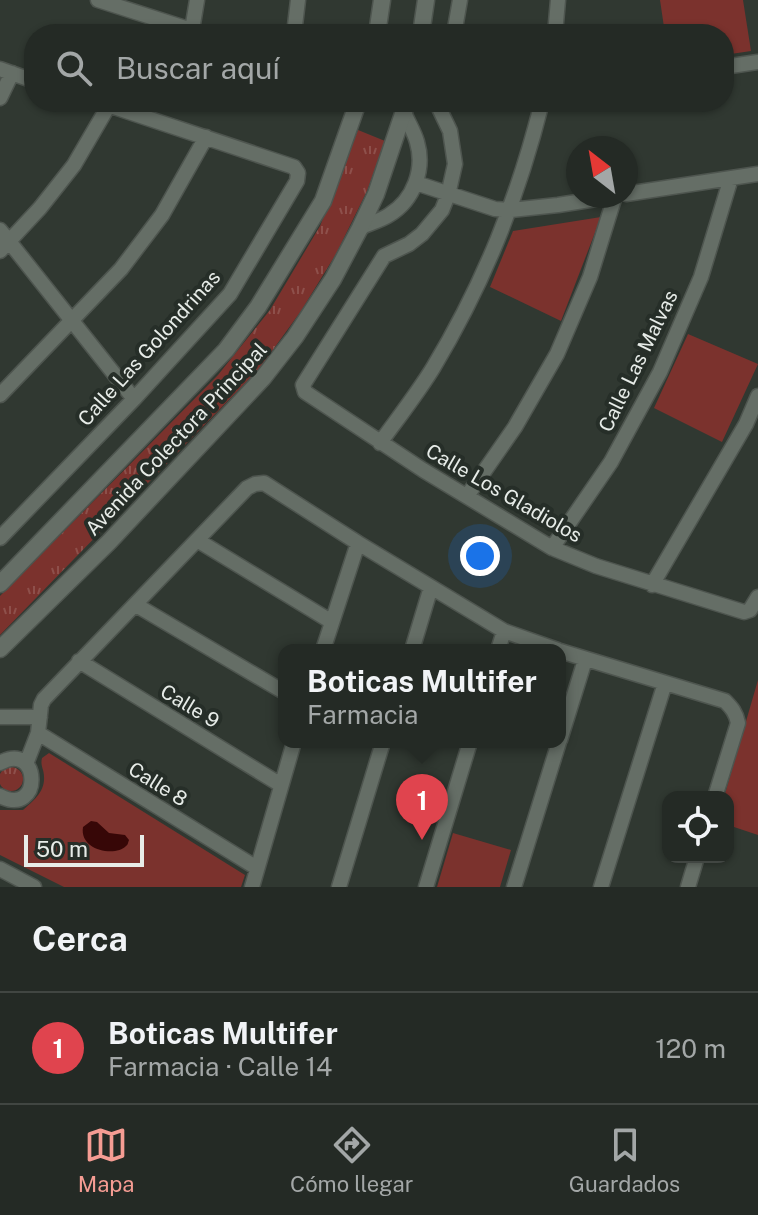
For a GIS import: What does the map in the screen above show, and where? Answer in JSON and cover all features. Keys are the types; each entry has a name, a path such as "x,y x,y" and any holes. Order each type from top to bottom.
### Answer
{"street":[{"path":"98,0 173,24"},
{"path":"197,0 198,24"},
{"path":"295,24 298,0"},
{"path":"378,24 382,0"},
{"path":"422,24 426,0"},
{"path":"456,24 460,0"},
{"path":"556,24 558,0"},
{"path":"734,66 758,62"},
{"path":"0,98 6,71"},
{"path":"100,112 74,165 40,208 3,241 134,399"},
{"path":"0,395 121,269 162,215 206,137 129,112"},
{"name":"Avenida Colectora Principal","path":"0,584 226,350 258,307 323,201 354,112"},
{"name":"Avenida Colectora Principal","path":"0,649 109,542 263,378 295,337 333,279 360,228 376,194 404,112"},
{"path":"360,228 397,210 416,183 419,150 408,112"},
{"path":"441,112 454,148 455,164 448,195"},
{"path":"380,443 439,357 475,292 511,210 540,112"},
{"name":"Calle Las Golondrinas","path":"0,538 230,294 297,181 298,173 294,167 206,137"},
{"path":"638,192 758,174"},
{"name":"Calle Las Malvas","path":"552,548 611,462 660,372 701,277 731,178"},
{"path":"416,183 495,209 511,210 566,203"},
{"name":"Calle Los Gladiolos","path":"448,195 442,210 422,234 384,256 303,385 305,392 380,443 552,548 652,585 744,612 748,612 758,597"},
{"path":"467,496 515,427 557,354 590,277 611,208"},
{"path":"652,585 746,424 758,396"},
{"path":"26,764 38,733 44,699 247,488 255,484 264,483 504,631 542,644"},
{"path":"197,540 332,622"},
{"path":"325,644 358,543"},
{"path":"414,644 431,587"},
{"path":"136,605 278,688"},
{"path":"500,644 504,631"},
{"path":"566,653 725,701 738,723 717,791"},
{"path":"566,722 585,660"},
{"name":"Calle 9","path":"79,661 281,785"},
{"path":"601,887 665,683"},
{"path":"0,717 40,717"},
{"name":"Calle 8","path":"38,733 257,868"},
{"path":"252,887 292,748"},
{"path":"339,887 381,748"},
{"path":"426,887 468,748"},
{"path":"514,887 558,748"},
{"path":"0,796 16,800 28,793 33,781 26,764 3,758"},
{"path":"688,887 695,863"},
{"path":"0,869 34,887"}],"green space":[{"path":"660,0 743,0 751,51 734,54 734,24 664,24"},
{"path":"358,130 385,141 367,191 336,254 301,311 259,369 0,635 0,596 218,375 270,310 320,226"},
{"path":"601,217 561,321 490,287 513,231"},
{"path":"688,334 758,364 722,442 654,408"},
{"path":"758,680 758,835 734,827 734,791 726,791"},
{"path":"49,753 245,875 241,887 64,887 0,855 0,810 23,810 38,796 44,782 42,758"},
{"path":"11,767 22,774 23,779 16,790 11,791 0,784 -1,779 6,768"},
{"path":"453,833 511,850 500,887 437,887"}],"shaded area":[{"path":"91,821 97,822 109,833 125,835 129,840 127,845 114,851 92,846 83,835 83,827"}],"place":[{"name":"Boticas Multifer","path":"422,840"}]}
